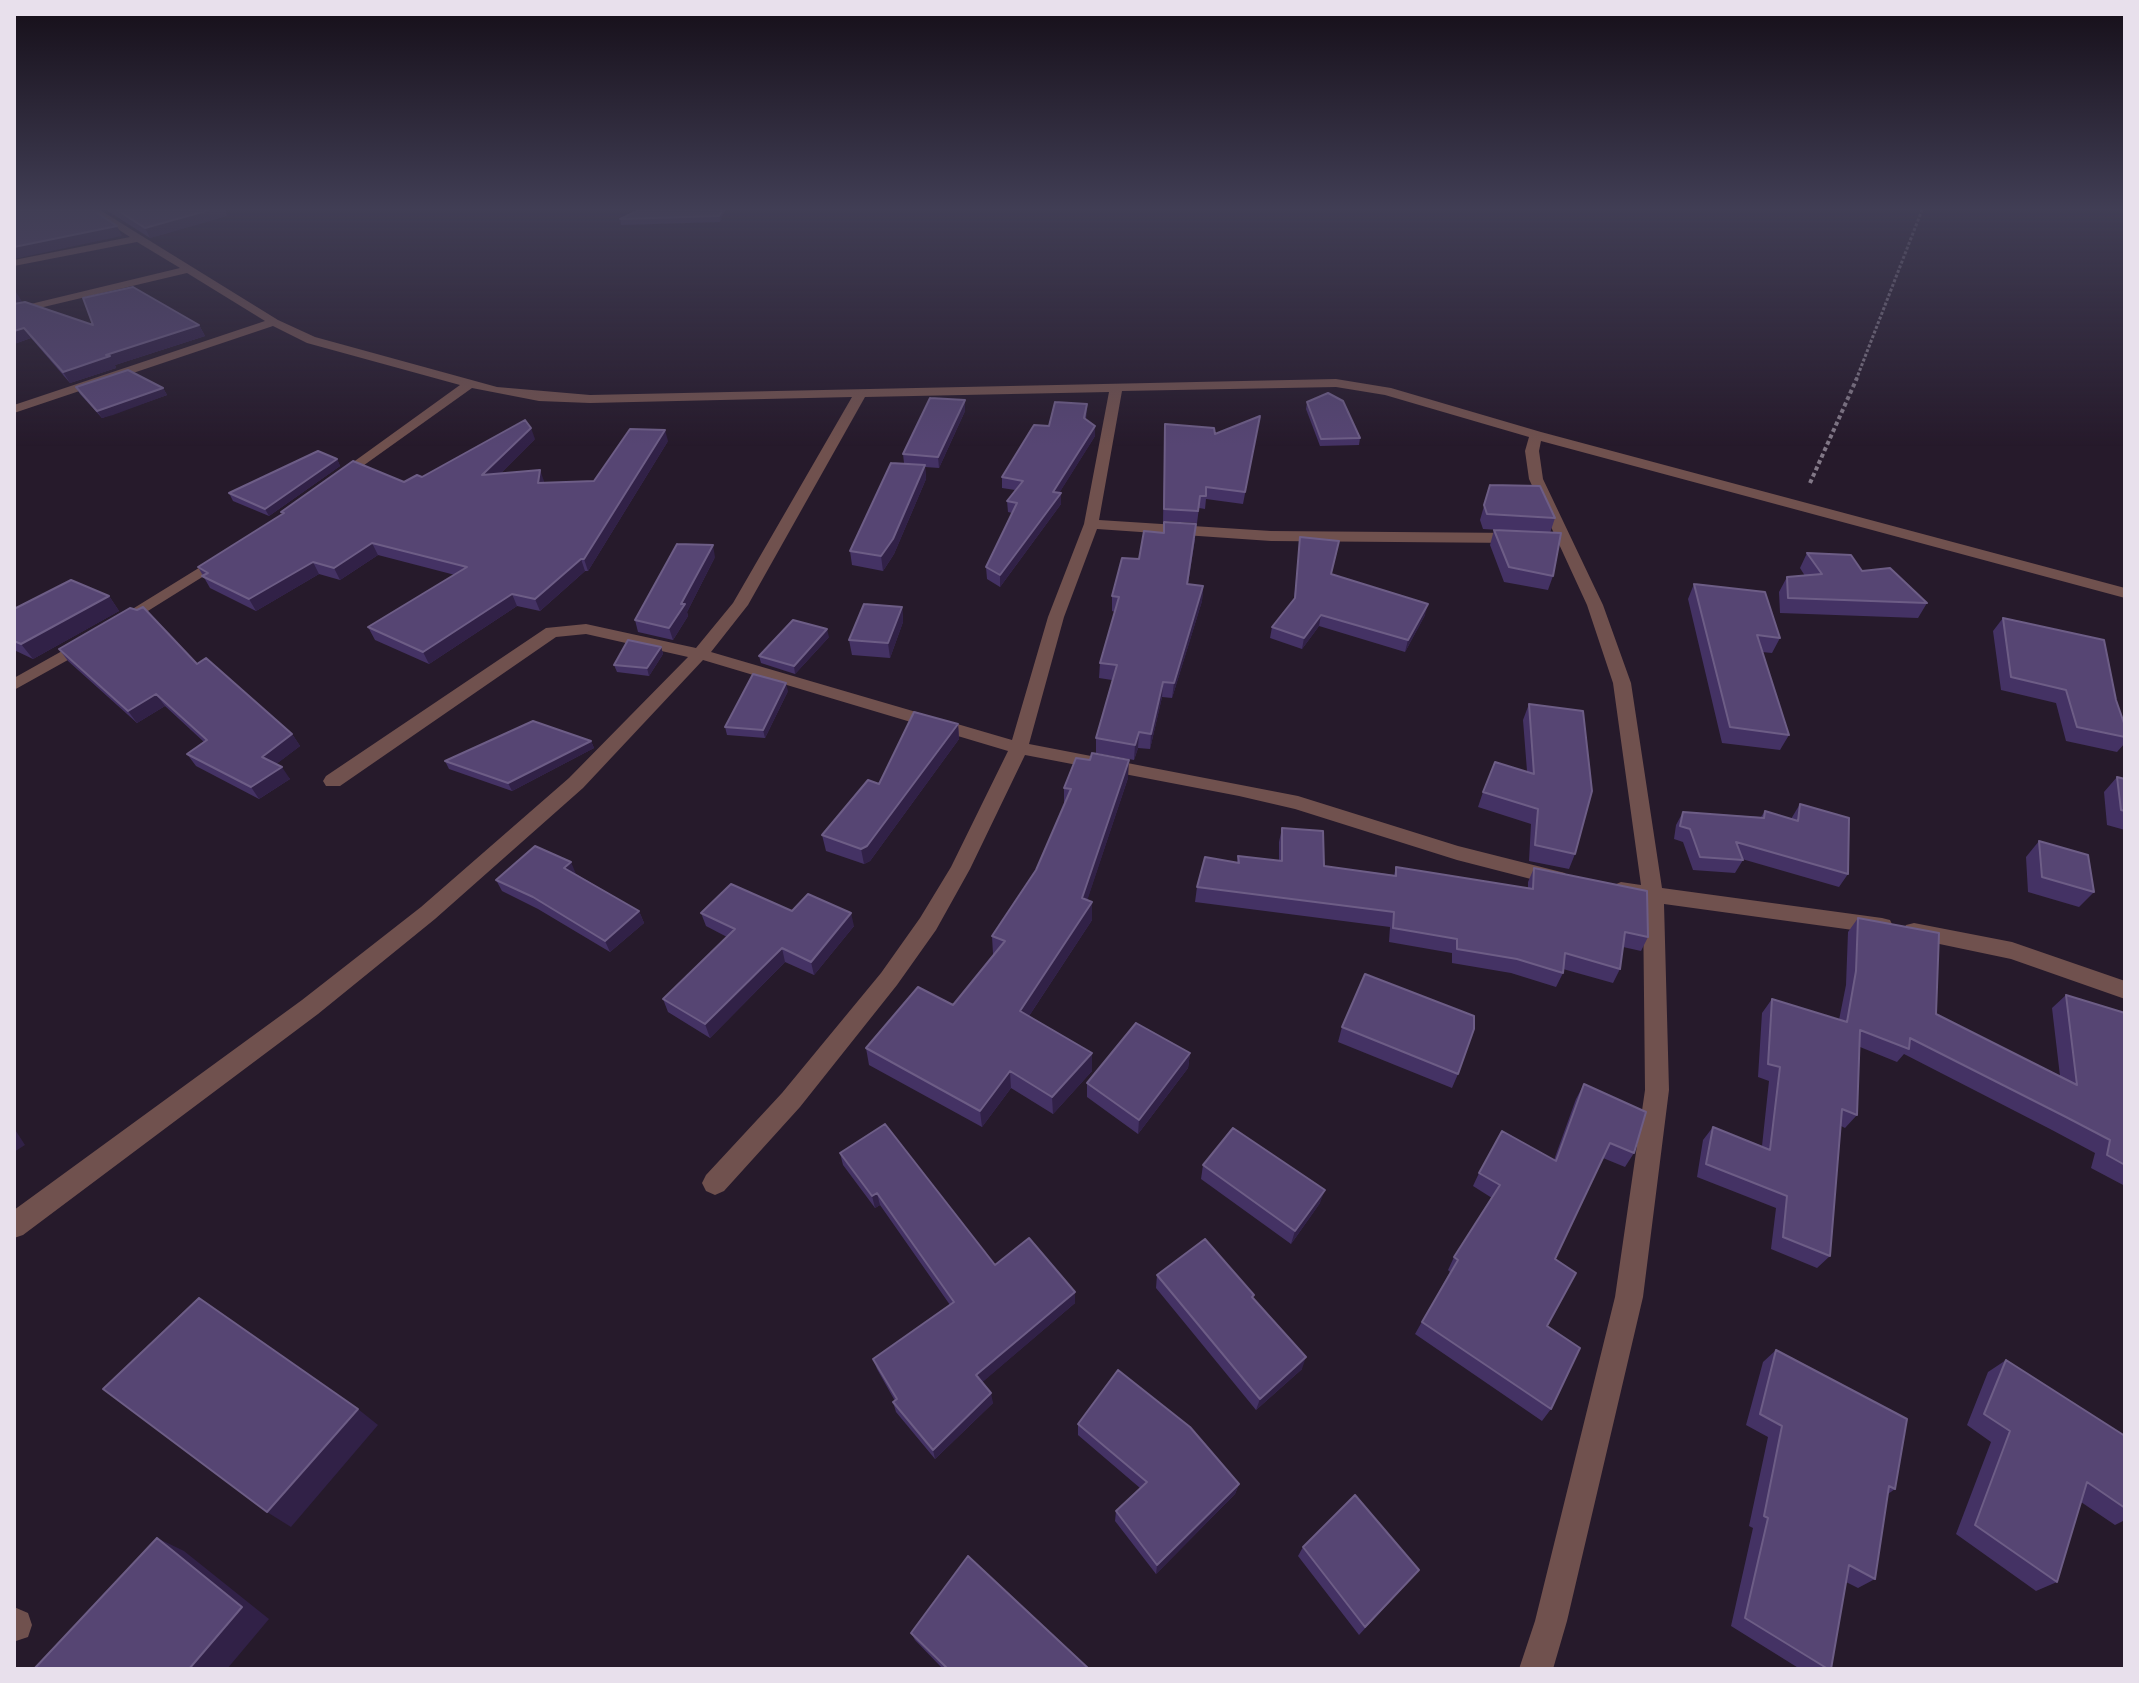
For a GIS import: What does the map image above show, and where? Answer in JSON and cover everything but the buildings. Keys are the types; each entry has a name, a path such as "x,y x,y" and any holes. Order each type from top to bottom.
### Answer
{"street":[{"path":"14,311 108,289"},
{"path":"217,289 274,322 329,346 468,385 517,395 562,398 1336,383 1387,391 1536,435 2125,593"},
{"path":"14,409 274,322"},
{"path":"325,489 468,385"},
{"path":"715,1183 791,1100 889,979 928,924 960,869 1019,748 1056,617 1091,524 1116,388"},
{"path":"14,1226 190,1098 428,913 576,783 700,654 740,605 862,391"},
{"path":"1536,435 1532,451 1536,479 1552,540 1595,605 1622,683 1653,896 1657,1090 1629,1297 1551,1621 1536,1669"},
{"path":"1091,524 1271,536 1455,535 1552,540"},
{"path":"14,685 231,553"},
{"path":"333,781 516,653 552,632 586,629 700,654 1019,748 1283,799 1485,861 1653,896 1873,924 1974,941 2125,990"}],"path":[{"path":"1801,506 1863,364 1892,289"}]}
